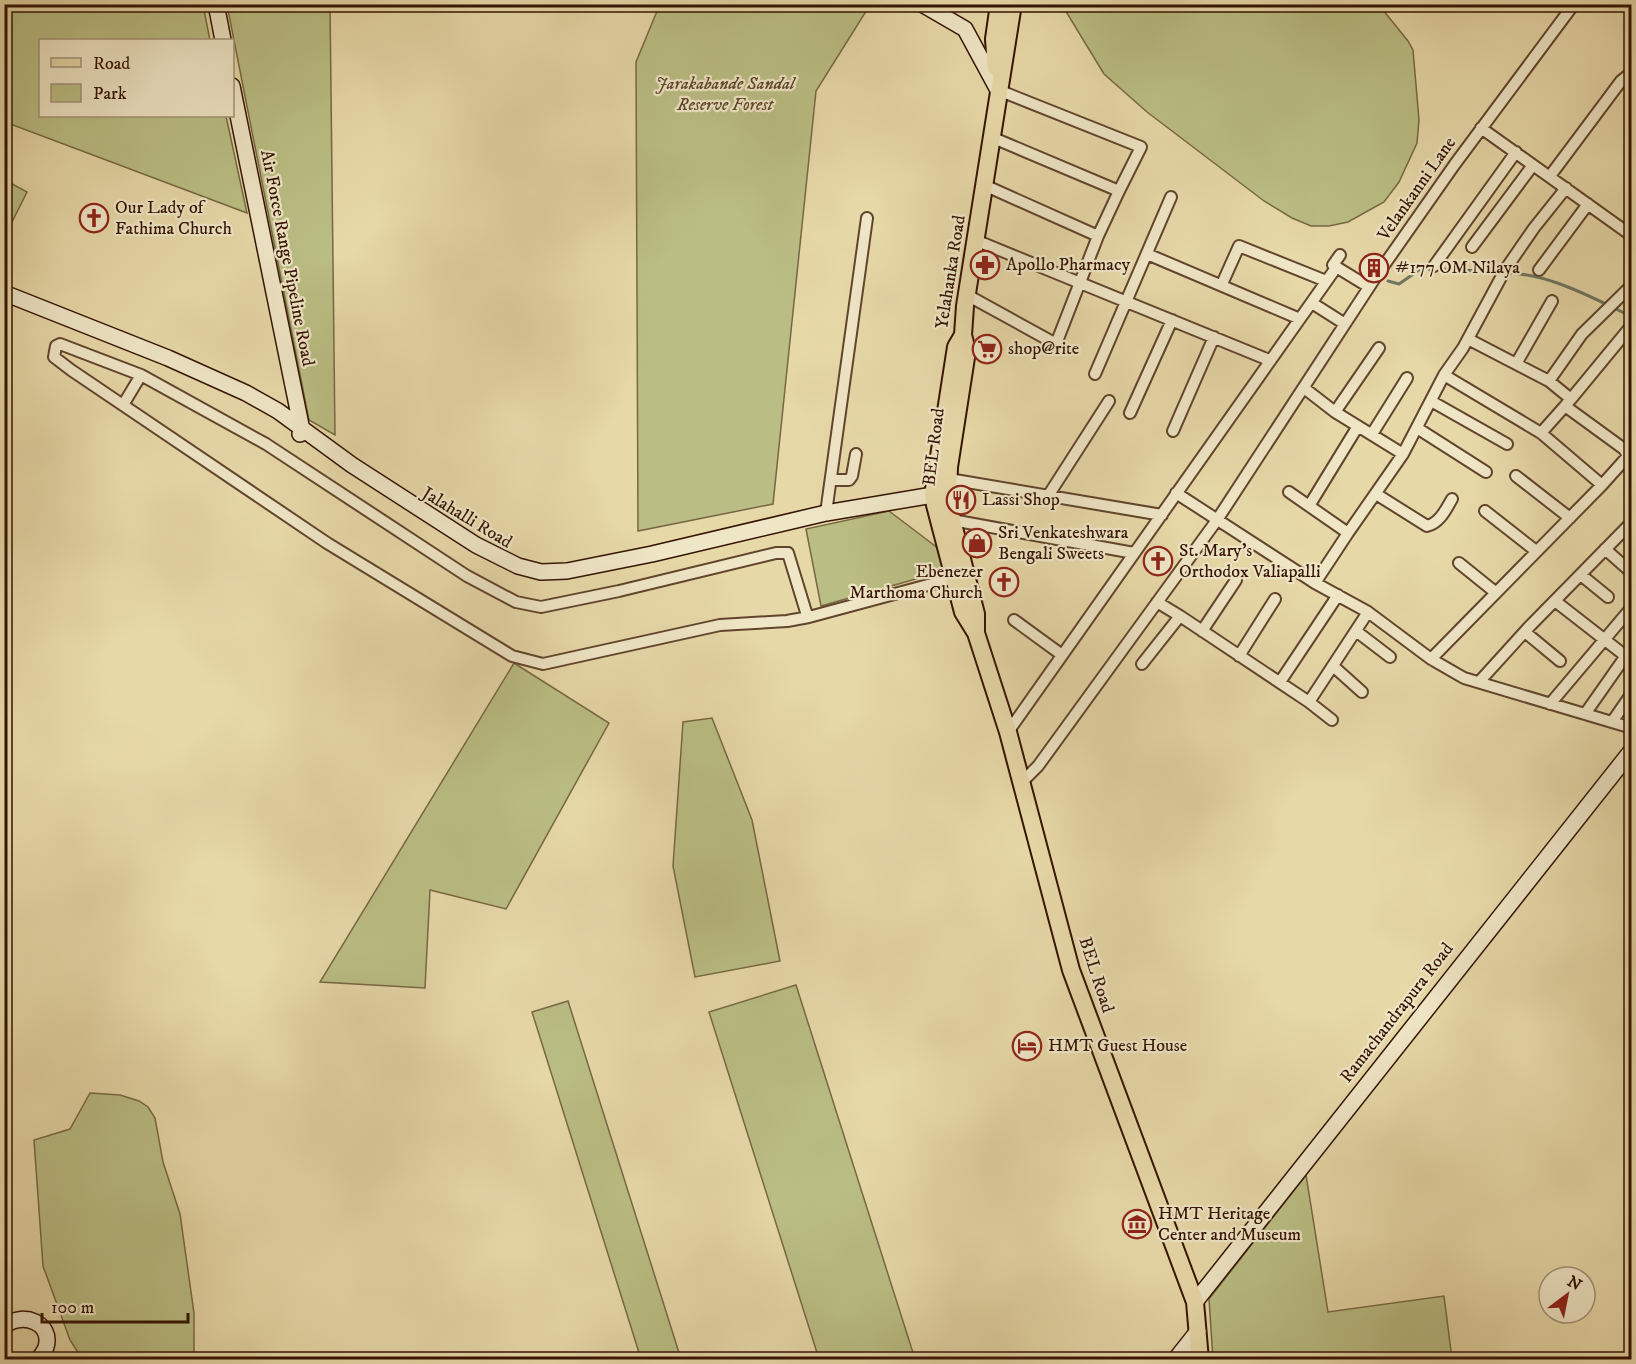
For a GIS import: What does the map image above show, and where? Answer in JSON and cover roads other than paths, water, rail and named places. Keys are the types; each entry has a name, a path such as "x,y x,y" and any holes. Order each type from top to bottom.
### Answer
{"main road":[{"path":"216,4 223,39"},
{"path":"922,4 965,29 998,90"},
{"name":"Yelahanka Road","path":"998,90 994,39 999,4"},
{"name":"Yelahanka Road","path":"963,335 975,240 1013,4"},
{"name":"Air Force Range Pipeline Road","path":"234,96 300,433"},
{"path":"4,293 196,369 278,411 300,433"},
{"name":"Jalahalli Road","path":"4,302 140,354 234,397 300,433 476,545 518,566 541,572 567,571 631,558 826,513 943,495"},
{"name":"BEL Road","path":"963,335 967,351 943,495 953,575 963,612 976,633 1008,732 1071,970 1195,1302 1200,1359"},
{"name":"Jalahalli Road","path":"300,433 472,546 516,570 541,578 572,578 615,572 943,495"},
{"name":"BEL Road","path":"943,495 952,520 976,614 976,633"},
{"name":"Ramachandrapura Road","path":"1195,1302 1632,750"},
{"path":"4,1326 19,1318 32,1320 44,1332 46,1340 44,1357"},
{"path":"1175,1359 1198,1331"}],"street":[{"name":"Velankanni Lane","path":"1022,783 1038,766 1217,520 1369,287 1481,128 1574,4"},
{"path":"1550,176 1621,81 1632,72"},
{"path":"967,295 1056,344 1098,236 1142,147 998,90"},
{"path":"1481,128 1630,231"},
{"path":"992,137 1119,191"},
{"path":"1434,266 1516,152"},
{"path":"1472,246 1533,165"},
{"path":"984,185 1098,236"},
{"path":"1315,583 1403,454 1444,375 1468,339 1505,270 1534,228 1566,188"},
{"path":"1095,374 1171,197"},
{"path":"1539,270 1588,204"},
{"path":"826,513 867,218"},
{"path":"975,240 1269,360"},
{"path":"1222,284 1239,246 1326,281"},
{"path":"1147,254 1300,319"},
{"path":"1340,255 1333,265 1369,287"},
{"path":"1008,732 1333,272"},
{"path":"1549,381 1582,334 1632,285"},
{"path":"1516,364 1552,301"},
{"path":"1312,303 1346,324"},
{"path":"1130,413 1172,320"},
{"path":"1541,433 1632,325"},
{"path":"1173,431 1215,338"},
{"path":"1431,659 1602,485 1626,458 1627,452 1568,403 1549,381 1468,339"},
{"path":"804,616 788,552 541,607 516,602 467,576 266,444 141,375 60,344 56,346 54,357 327,543 512,656 543,664 720,625 804,616 953,575"},
{"path":"1335,412 1379,348"},
{"path":"123,405 141,375"},
{"path":"1444,375 1541,433 1602,485"},
{"path":"1372,434 1407,378"},
{"path":"1304,388 1335,412 1403,454"},
{"path":"1048,496 1109,401"},
{"path":"1431,401 1507,444"},
{"path":"1309,506 1358,426"},
{"path":"1417,428 1486,472"},
{"path":"831,480 849,480 852,476 856,454"},
{"path":"1516,476 1570,518"},
{"path":"1289,492 1348,533"},
{"path":"1176,493 1315,583 1368,612 1431,659 1464,678 1632,728"},
{"path":"1376,494 1427,526 1439,519 1452,499"},
{"path":"943,495 1048,496 1162,514"},
{"path":"1485,511 1536,551"},
{"path":"952,520 1134,552"},
{"path":"1479,682 1632,522"},
{"path":"1605,549 1631,573"},
{"path":"1459,563 1495,592"},
{"path":"1581,575 1608,597"},
{"path":"1202,631 1236,580"},
{"path":"1280,682 1338,595"},
{"path":"1239,656 1275,599"},
{"path":"1555,601 1628,659 1585,714"},
{"path":"1157,602 1280,682 1332,720"},
{"path":"1550,704 1632,607"},
{"path":"1309,702 1368,612"},
{"path":"780,617 793,613 804,616"},
{"path":"1142,664 1180,616"},
{"path":"1014,620 1062,655"},
{"path":"1356,631 1390,657"},
{"path":"1525,632 1560,661"},
{"path":"1333,666 1362,692"},
{"path":"1612,722 1632,693"}],"waterway":[{"path":"1388,281 1399,284 1422,268 1500,272"},
{"path":"1507,273 1547,280 1608,305"},
{"path":"1614,308 1632,317"}],"place":[{"name":"Our Lady of Fathima Church","path":"94,218"},
{"name":"Apollo Pharmacy","path":"985,265"},
{"name":"#177 OM Nilaya","path":"1374,268"},
{"name":"shop@rite","path":"987,349"},
{"name":"Lassi Shop","path":"961,500"},
{"name":"Sri Venkateshwara Bengali Sweets","path":"977,543"},
{"name":"St. Mary's Orthodox Valiapalli","path":"1158,561"},
{"name":"Ebenezer Marthoma Church","path":"1004,582"},
{"name":"HMT Guest House","path":"1027,1046"},
{"name":"HMT Heritage Center and Museum","path":"1137,1224"}],"park label":[{"name":"Jarakabande Sandal Reserve Forest","path":"725,94"}]}
